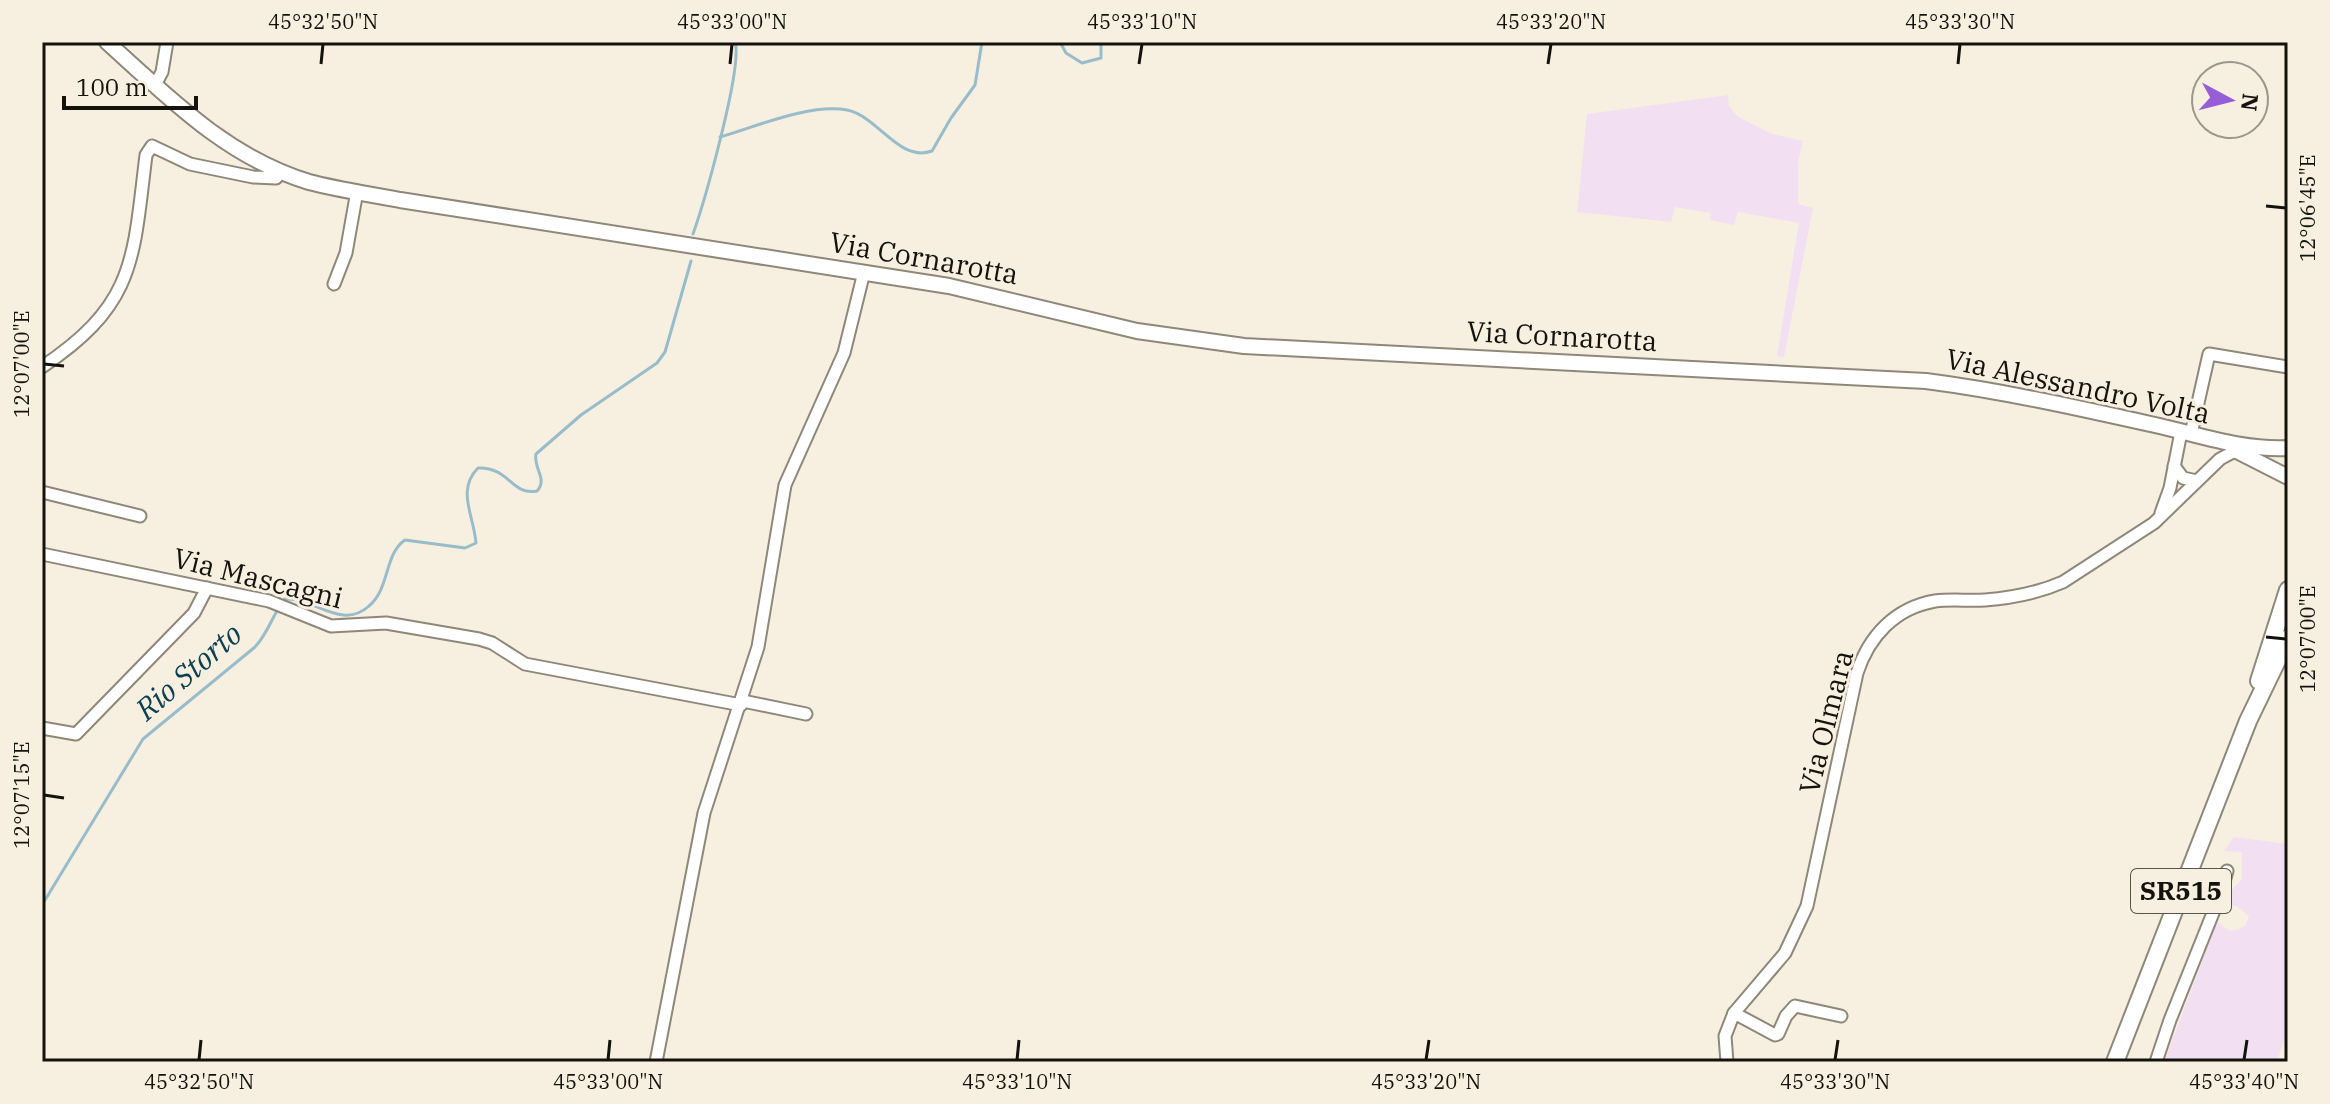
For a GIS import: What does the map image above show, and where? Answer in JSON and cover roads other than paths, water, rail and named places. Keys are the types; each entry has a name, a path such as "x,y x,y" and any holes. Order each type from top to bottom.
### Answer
{"main road":[{"name":"Via Cornarotta","path":"107,42 227,143 310,182 949,286 1137,331 1204,342 1779,374"},
{"name":"Via Alessandro Volta","path":"1779,374 1926,381 1984,389 2222,443 2288,448"},
{"name":"Via Alessandro Volta","path":"2222,443 2288,477"},
{"name":"SR515","path":"2115,1062 2248,721 2288,590"},
{"name":"SR515","path":"2248,721 2288,638"}],"street":[{"path":"155,85 162,72 167,42"},
{"path":"42,367 85,336 119,292 131,264 146,155 152,146 190,164 253,177 276,178 282,171"},
{"path":"334,284 346,253 357,191"},
{"path":"656,1062 704,813 758,647 785,485 844,353 864,272"},
{"path":"2160,517 2209,354 2288,367"},
{"name":"Via Olmara","path":"1727,1062 1725,1036 1734,1013 1785,953 1807,906 1857,673 1871,641 1882,627 1908,610 1936,601 1996,599 2048,588 2077,574 2160,517 2220,459 2229,453 2239,452"},
{"path":"2174,466 2183,478 2197,481"},
{"path":"42,492 140,516"},
{"name":"Via Mascagni","path":"42,554 280,605 331,626 386,623 479,639 492,643 525,664 806,714"},
{"path":"42,728 76,734 194,613 207,588"},
{"path":"2156,1062 2227,871"},
{"path":"1734,1013 1775,1035 1795,1006 1841,1016"}],"waterway":[{"name":"Rio Storto","path":"693,234 728,106 736,56 735,42"},
{"path":"720,137 800,113 832,109 858,114 909,150 920,153 932,151 975,85 982,42"},
{"path":"1060,42 1066,53 1082,63 1101,58 1101,42"},
{"path":"1256,42 1262,42"},
{"name":"Rio Storto","path":"42,905 143,739 255,647 285,599 338,614 359,613 376,599 393,554 405,540 465,548 476,543 467,494 468,485 478,468 497,472 521,489 537,491 541,478 536,454 581,415 657,363 665,352 691,261"}]}
